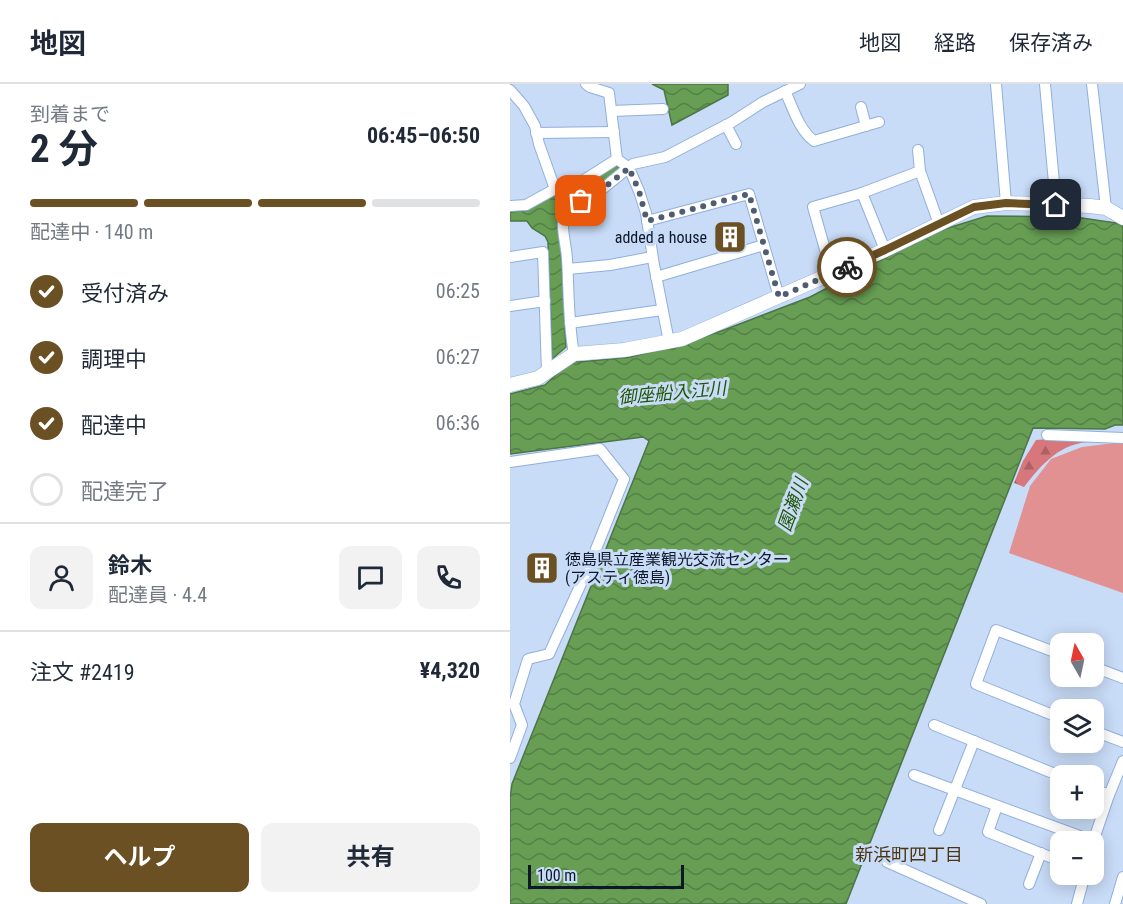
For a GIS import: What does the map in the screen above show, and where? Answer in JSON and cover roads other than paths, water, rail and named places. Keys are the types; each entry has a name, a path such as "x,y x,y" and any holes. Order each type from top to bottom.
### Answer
{"street":[{"path":"586,84 609,93 617,159 629,168 639,191 647,221 669,342"},
{"path":"572,354 568,269 562,220 564,210 596,194 633,164 665,157 800,84"},
{"path":"996,84 1006,203"},
{"path":"1045,84 1056,205"},
{"path":"1092,84 1106,208"},
{"path":"510,90 524,106 535,126 555,189"},
{"path":"785,91 799,121 814,141 879,122"},
{"path":"861,106 866,126"},
{"path":"612,111 663,109"},
{"path":"726,125 736,144"},
{"path":"536,133 614,132"},
{"path":"918,150 920,171 939,224"},
{"path":"510,206 526,205 555,189 584,180 617,159"},
{"path":"832,274 813,207 862,193 920,171"},
{"path":"862,193 885,250"},
{"path":"647,221 749,194 779,297"},
{"path":"510,385 538,378 572,354 624,350 682,339 832,274 974,207 1006,203 1090,206 1106,208 1123,218"},
{"path":"656,277 764,245"},
{"path":"510,257 543,252 549,371"},
{"path":"568,269 610,265 652,257"},
{"path":"510,306 545,301"},
{"path":"570,323 662,310"},
{"path":"1047,435 1123,438"},
{"path":"510,462 600,449 624,479 590,564 549,654 528,659 514,704 522,725 510,758"},
{"path":"1050,650 996,630 975,684 1050,713"},
{"path":"1104,670 1123,678"},
{"path":"934,725 1050,772"},
{"path":"1104,734 1123,742"},
{"path":"939,830 974,741"},
{"path":"1096,831 1123,761"},
{"path":"914,775 1066,831"},
{"path":"1104,793 1109,795"},
{"path":"997,806 988,832 1050,857"},
{"path":"1029,884 1041,853"},
{"path":"887,862 962,900 981,904"},
{"path":"1114,904 1123,877"},
{"path":"1077,904 1082,885"}],"water":[{"path":"652,84 728,84 728,95 672,125 664,90"},
{"path":"616,165 621,170 602,185 563,205 559,210 566,347 552,359 548,242 545,236 532,228 527,221 510,221 510,212 527,210 557,191"},
{"path":"987,216 1075,217 1123,224 1123,425 1105,429 1033,428 846,904 510,904 512,784 649,441 643,437 510,454 510,394 545,385 575,361 631,357 724,330 810,297 935,232"}],"place":[{"name":"added a house","path":"730,237"},
{"name":"徳島県立産業観光交流センター (アスティ徳島)","path":"542,568"}],"district":[{"name":"新浜町四丁目","path":"909,855"}],"water label":[{"name":"御座船入江川","path":"672,393"},
{"name":"園瀬川","path":"793,505"}]}
